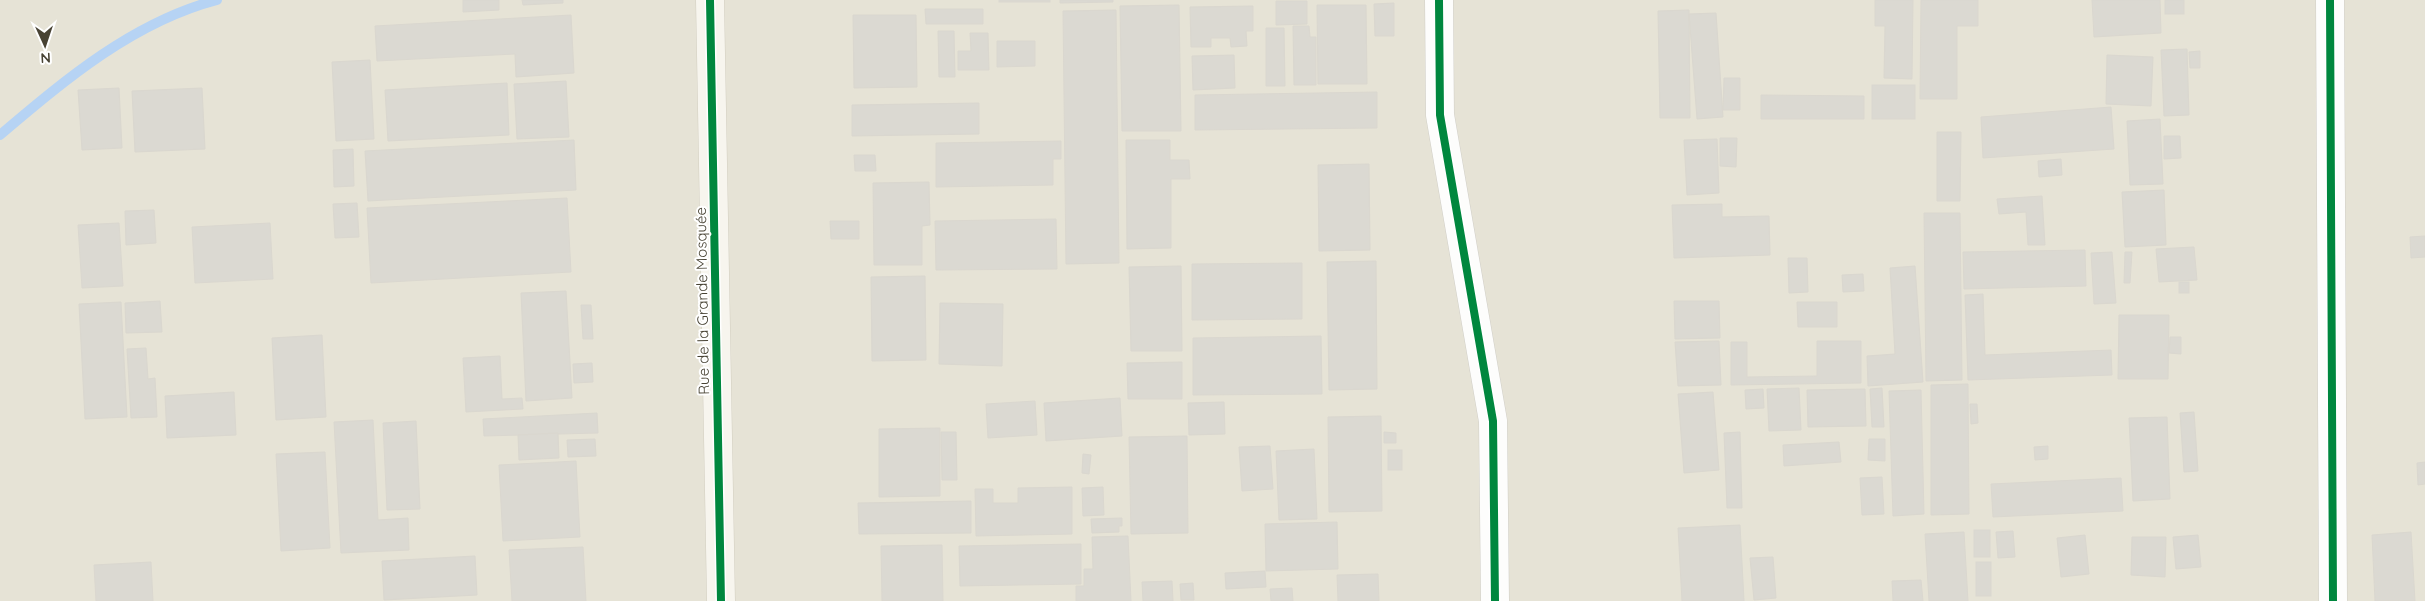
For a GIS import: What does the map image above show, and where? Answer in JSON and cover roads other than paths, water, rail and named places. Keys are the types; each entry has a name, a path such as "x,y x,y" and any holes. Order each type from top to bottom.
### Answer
{"street":[{"name":"Rue de la Grande Mosquée","path":"710,0 721,601"},
{"path":"1438,0 1440,115 1493,421 1495,601"},
{"path":"2330,0 2333,601"}],"waterway":[{"path":"0,135 101,55 157,23 186,10 217,0"}]}
